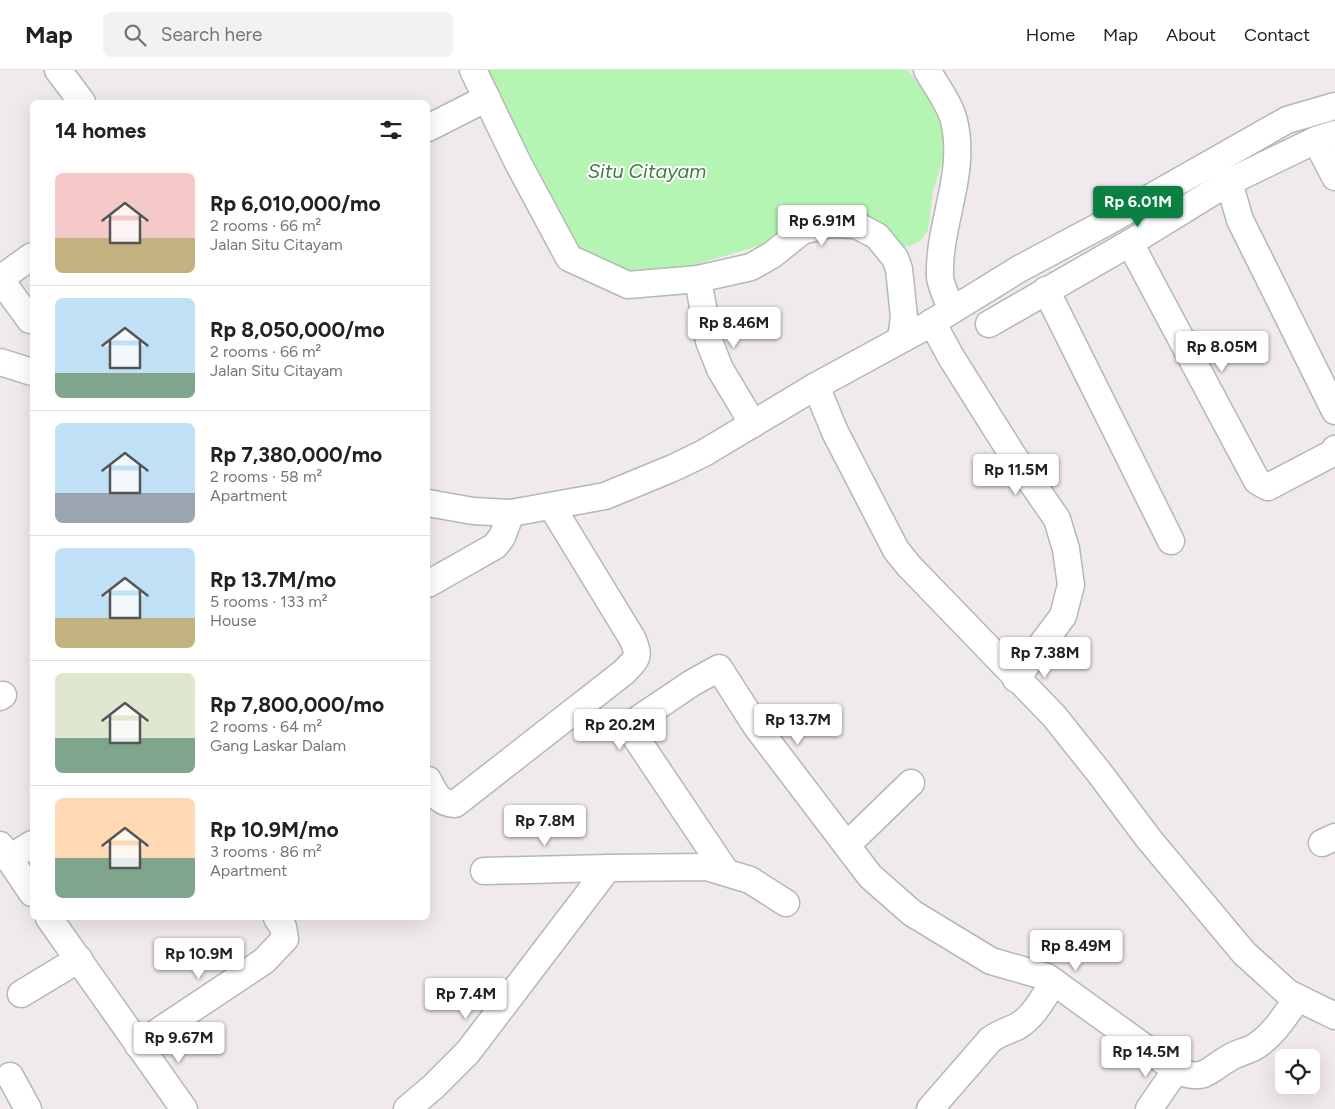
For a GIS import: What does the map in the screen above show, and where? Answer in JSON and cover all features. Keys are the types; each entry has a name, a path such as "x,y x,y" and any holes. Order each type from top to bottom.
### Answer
{"street":[{"path":"58,70 80,100"},
{"path":"473,70 518,164 569,258 628,285 698,279 751,267 772,255 802,231 830,224 856,225 877,236 887,247 899,269 904,317 924,326 951,356 1012,454 1056,519 1066,549 1072,585 1063,616 1016,679"},
{"path":"924,326 940,279 942,244 957,173 958,154 954,119 927,70"},
{"path":"430,127 487,98"},
{"path":"430,503 473,511 511,513 552,507 605,496 680,464 924,326 1018,269 1107,222 1287,120 1335,106"},
{"path":"989,324 1130,243 1229,182 1325,137 1335,177"},
{"path":"1229,182 1240,220 1335,411"},
{"path":"1130,243 1257,481 1262,486 1268,487 1331,454 1335,449"},
{"path":"30,257 0,279 30,320"},
{"path":"698,279 709,342 720,369 753,424"},
{"path":"1046,290 1171,541"},
{"path":"0,362 30,371"},
{"path":"816,386 835,432 896,550 909,566 958,615 1016,679 1054,716 1203,906 1244,953 1297,999 1335,1016"},
{"path":"430,784 438,799 454,804 624,672 636,658 638,651 632,638 552,507"},
{"path":"430,583 495,546 502,537 511,513"},
{"path":"726,872 628,726 692,683 719,668 756,726 870,876 912,913 991,961 1047,977 1176,1070 1190,1076 1203,1076 1232,1056 1255,1048 1277,1028 1297,999"},
{"path":"848,845 911,783"},
{"path":"30,845 4,852 30,890"},
{"path":"406,1109 434,1087 468,1052 608,868"},
{"path":"484,871 707,868 750,880 786,903"},
{"path":"50,920 184,1109"},
{"path":"138,1045 264,962 280,947 285,939 283,927 278,920"},
{"path":"21,994 79,959"},
{"path":"930,1109 990,1040 998,1033 1018,1026 1025,1020 1054,982"},
{"path":"1149,1109 1176,1070"},
{"path":"10,1076 28,1109"}],"water":[{"name":"Situ Citayam","path":"484,70 908,70 935,108 945,128 946,150 933,191 928,231 921,240 911,246 901,247 877,233 772,242 687,267 640,274 582,257"}]}
